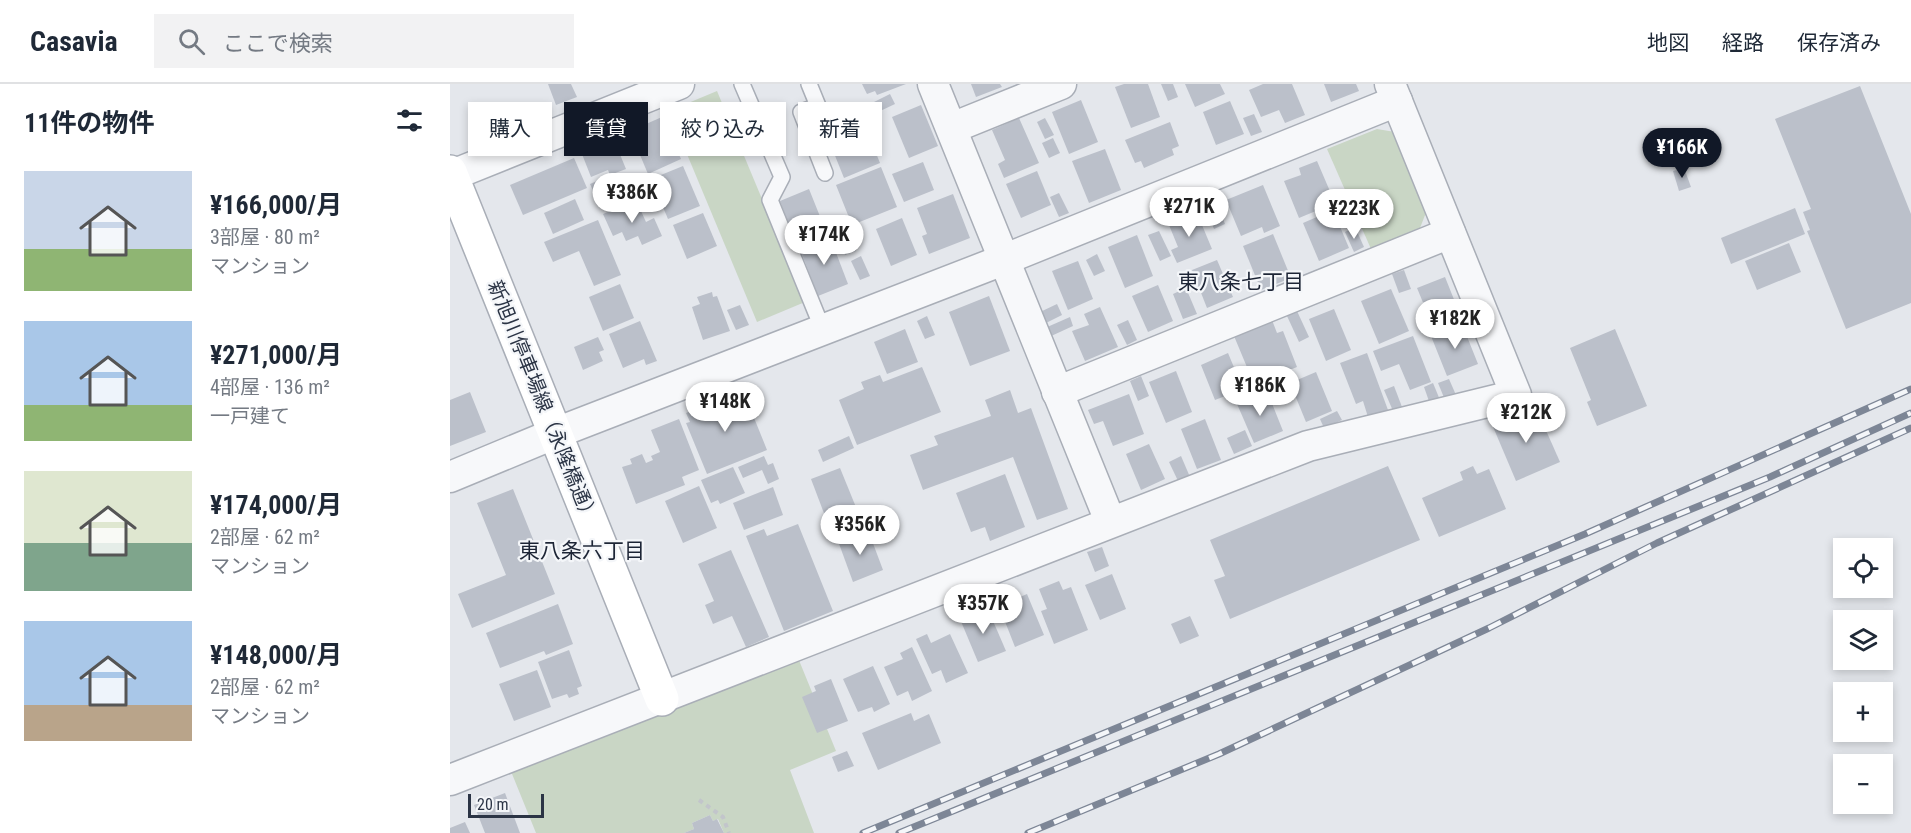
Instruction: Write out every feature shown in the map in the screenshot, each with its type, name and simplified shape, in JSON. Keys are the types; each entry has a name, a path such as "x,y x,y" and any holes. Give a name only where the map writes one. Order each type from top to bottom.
{"main road":[{"name":"新旭川停車場線（永隆橋通）","path":"450,175 662,699"}],"street":[{"path":"450,175 679,84"},
{"path":"933,84 1110,521"},
{"path":"952,128 1061,84"},
{"path":"450,477 556,433 1003,260 1393,92 1516,395 1308,446 1110,521 662,699 450,780"},
{"path":"1057,392 1450,233"}],"lane":[{"path":"742,84 782,177 770,200 823,330"},
{"path":"809,84 818,106 801,112 825,173"}],"path":[{"path":"699,800 723,817 729,833"}],"green space":[{"path":"717,91 722,102 691,102"},
{"path":"1377,129 1395,132 1427,210 1420,228 1371,249 1327,149"},
{"path":"688,156 744,156 805,302 757,322"},
{"path":"794,648 836,751 790,770 814,833 724,833 718,819 713,821 710,815 692,823 694,829 684,833 536,833 506,759"}],"building":[{"path":"548,84 571,84 577,97 556,105"},
{"path":"862,84 906,84 877,95 875,91 867,94"},
{"path":"971,84 1000,84 1002,87 976,97"},
{"path":"1124,84 1148,84 1160,117 1131,128 1115,87"},
{"path":"1161,84 1173,84 1178,97 1168,101"},
{"path":"1185,84 1220,84 1225,94 1195,107"},
{"path":"1263,84 1292,84 1305,115 1285,123 1279,110 1261,117 1249,90"},
{"path":"1324,84 1356,84 1359,91 1331,102"},
{"path":"1860,86 1911,214 1911,303 1846,329 1807,231 1810,230 1803,212 1811,209 1775,119"},
{"path":"890,94 895,104 882,110 882,102 874,102"},
{"path":"1081,100 1098,142 1069,154 1052,112"},
{"path":"1230,101 1244,134 1216,145 1203,112"},
{"path":"921,105 938,146 909,158 892,117"},
{"path":"1254,114 1262,132 1251,136 1243,118"},
{"path":"660,118 660,156 680,156 681,159 648,174 640,156 648,156 648,123"},
{"path":"1019,118 1039,163 1004,178 998,164 1005,160 992,130"},
{"path":"1045,118 1054,135 1045,139 1037,122"},
{"path":"1170,122 1179,146 1172,149 1174,155 1144,168 1141,161 1135,163 1125,140"},
{"path":"1711,130 1719,152 1678,168 1669,146"},
{"path":"1053,138 1060,153 1049,158 1042,143"},
{"path":"1105,149 1121,190 1089,203 1072,161"},
{"path":"583,156 621,156 626,169 610,175 608,170 591,177"},
{"path":"835,156 877,156 880,163 844,178"},
{"path":"574,158 587,188 523,215 510,185"},
{"path":"1317,161 1335,203 1299,218 1284,181 1301,175 1299,168"},
{"path":"923,162 934,190 904,202 892,174"},
{"path":"683,166 700,206 668,219 651,179"},
{"path":"881,167 897,207 852,225 836,185"},
{"path":"1684,168 1691,187 1679,191 1673,171"},
{"path":"1037,171 1051,205 1021,218 1006,184"},
{"path":"604,178 613,198 599,204 590,184"},
{"path":"1263,185 1280,226 1264,233 1262,227 1241,236 1226,200"},
{"path":"809,189 827,234 797,245 780,201"},
{"path":"1059,193 1069,213 1059,217 1050,197"},
{"path":"953,194 970,238 929,254 922,236 927,234 917,208"},
{"path":"575,199 584,220 553,234 544,213"},
{"path":"636,200 646,222 654,218 662,236 642,245 638,236 626,241 622,232 613,236 603,214"},
{"path":"1217,204 1225,224 1214,229 1206,209"},
{"path":"1795,208 1805,234 1731,264 1721,238"},
{"path":"1333,210 1349,248 1319,261 1303,223"},
{"path":"703,213 717,246 687,259 673,225"},
{"path":"1197,213 1212,249 1177,263 1171,250 1178,247 1169,225"},
{"path":"902,218 917,255 891,266 876,229"},
{"path":"598,220 621,275 594,286 579,251 553,262 544,242"},
{"path":"1355,227 1364,247 1354,252 1345,232"},
{"path":"1159,231 1171,256 1160,261 1148,235"},
{"path":"1273,234 1291,278 1261,290 1243,246"},
{"path":"1137,235 1153,276 1125,288 1108,247"},
{"path":"850,236 856,251 845,255 840,240"},
{"path":"830,237 848,284 818,296 800,249"},
{"path":"1789,243 1801,272 1757,290 1745,261"},
{"path":"1097,254 1105,271 1094,276 1086,260"},
{"path":"861,256 870,276 860,280 851,261"},
{"path":"1217,260 1233,297 1207,308 1192,270"},
{"path":"1078,261 1093,299 1068,310 1052,271"},
{"path":"1404,270 1411,289 1399,293 1392,274"},
{"path":"1445,277 1461,317 1434,329 1417,288"},
{"path":"620,284 634,318 603,331 589,297"},
{"path":"1158,285 1173,321 1148,332 1132,296"},
{"path":"1186,288 1197,314 1183,319 1173,294"},
{"path":"1391,289 1409,331 1379,344 1361,301"},
{"path":"712,292 713,297 717,296 730,331 703,340 692,307 700,304 697,297"},
{"path":"989,296 1010,351 970,366 949,312"},
{"path":"1057,304 1062,315 1044,324 1038,313"},
{"path":"740,305 749,325 736,330 727,310"},
{"path":"1100,307 1118,347 1085,361 1072,331 1089,325 1084,314"},
{"path":"1334,309 1351,350 1326,361 1309,319"},
{"path":"1297,311 1309,337 1299,342 1287,316"},
{"path":"927,316 935,335 925,339 917,321"},
{"path":"1070,317 1073,326 1049,337 1045,328"},
{"path":"1128,320 1137,340 1127,345 1117,325"},
{"path":"1272,320 1277,333 1283,331 1297,367 1254,384 1234,336"},
{"path":"640,321 657,361 646,365 644,359 623,368 609,334"},
{"path":"1462,324 1478,364 1447,376 1431,336"},
{"path":"905,329 918,362 887,374 874,342"},
{"path":"1615,329 1647,406 1597,426 1587,402 1591,400 1570,348"},
{"path":"1413,336 1431,382 1410,390 1399,364 1381,371 1373,351"},
{"path":"598,337 604,350 599,352 603,361 583,370 574,347"},
{"path":"1228,353 1243,389 1215,400 1201,365"},
{"path":"1367,353 1388,410 1368,417 1363,401 1356,404 1340,363"},
{"path":"922,367 941,412 857,445 839,400 864,389 861,382 880,375 883,382"},
{"path":"1176,371 1192,412 1166,423 1149,382"},
{"path":"1316,372 1332,411 1306,422 1290,383"},
{"path":"1141,376 1149,396 1138,401 1130,381"},
{"path":"1449,379 1456,395 1445,400 1438,383"},
{"path":"1433,383 1440,400 1430,404 1424,387"},
{"path":"1394,386 1402,407 1393,411 1384,390"},
{"path":"1010,390 1018,413 1031,408 1068,509 1037,520 1013,457 923,490 910,455 938,445 934,436 991,416 985,400"},
{"path":"1267,391 1283,431 1254,443 1237,404"},
{"path":"470,392 486,432 450,446 450,400"},
{"path":"734,394 738,402 746,398 767,450 707,474 686,423 690,422 686,413"},
{"path":"1129,394 1144,434 1113,446 1103,421 1094,424 1088,410"},
{"path":"1537,410 1560,462 1516,481 1491,422"},
{"path":"1337,411 1342,420 1324,428 1320,419"},
{"path":"679,419 699,470 682,477 685,485 636,504 622,467 632,464 630,459 642,454 646,463 653,460 651,456 660,452 651,430"},
{"path":"1205,419 1221,460 1197,469 1181,429"},
{"path":"1245,430 1252,446 1234,454 1227,438"},
{"path":"849,436 854,448 823,462 818,450"},
{"path":"1149,444 1165,479 1141,490 1126,454"},
{"path":"764,456 768,465 773,463 779,479 768,484 762,470 743,478 738,467"},
{"path":"1181,456 1190,477 1179,483 1169,462"},
{"path":"1388,466 1420,540 1230,619 1214,580 1225,576 1210,540"},
{"path":"1473,466 1477,474 1489,469 1506,509 1439,537 1422,498 1463,480 1460,472"},
{"path":"733,467 745,493 720,504 718,500 711,503 701,480"},
{"path":"840,468 860,517 830,529 811,479"},
{"path":"1005,474 1025,527 990,541 985,527 971,532 956,493"},
{"path":"699,486 717,528 683,543 665,501"},
{"path":"773,487 783,515 744,530 733,503"},
{"path":"513,489 555,594 472,628 458,594 506,575 477,503"},
{"path":"798,524 833,611 784,631 746,536 764,529 767,536"},
{"path":"868,530 883,570 853,582 838,541"},
{"path":"1102,547 1109,566 1095,572 1087,552"},
{"path":"731,550 769,637 746,647 732,616 713,624 705,605 714,601 698,564"},
{"path":"1112,574 1126,609 1100,620 1085,585"},
{"path":"1059,581 1063,590 1071,587 1088,630 1054,644 1041,611 1047,609 1039,589"},
{"path":"1027,594 1044,635 1015,647 1004,619 1012,616 1006,603"},
{"path":"558,604 573,644 546,655 544,651 500,668 486,633"},
{"path":"987,607 1006,651 978,662 960,619"},
{"path":"1190,616 1199,636 1180,644 1171,624"},
{"path":"927,634 931,643 950,634 968,673 946,683 941,670 932,674 916,639"},
{"path":"912,647 932,691 912,701 908,691 897,696 884,667 903,659 900,653"},
{"path":"569,650 582,686 577,688 579,694 569,698 567,694 552,699 538,662"},
{"path":"873,666 890,704 874,712 872,707 858,712 843,679"},
{"path":"537,670 551,707 514,721 499,684"},
{"path":"831,679 848,721 817,733 802,697 816,691 814,686"},
{"path":"911,713 914,721 929,714 941,743 878,770 862,733"},
{"path":"847,751 854,766 838,772 832,757"},
{"path":"505,793 520,833 485,833 474,805"},
{"path":"710,815 713,821 717,819 724,833 684,833 694,829 692,823"},
{"path":"465,822 470,833 450,833 450,828"}],"railway":[{"path":"863,833 1585,534 1911,389"},
{"path":"899,833 1770,477 1911,413"},
{"path":"1028,833 1219,754 1489,628 1657,543 1911,428"}],"district":[{"name":"東八条七丁目","path":"1241,282"},
{"name":"東八条六丁目","path":"582,551"}]}
